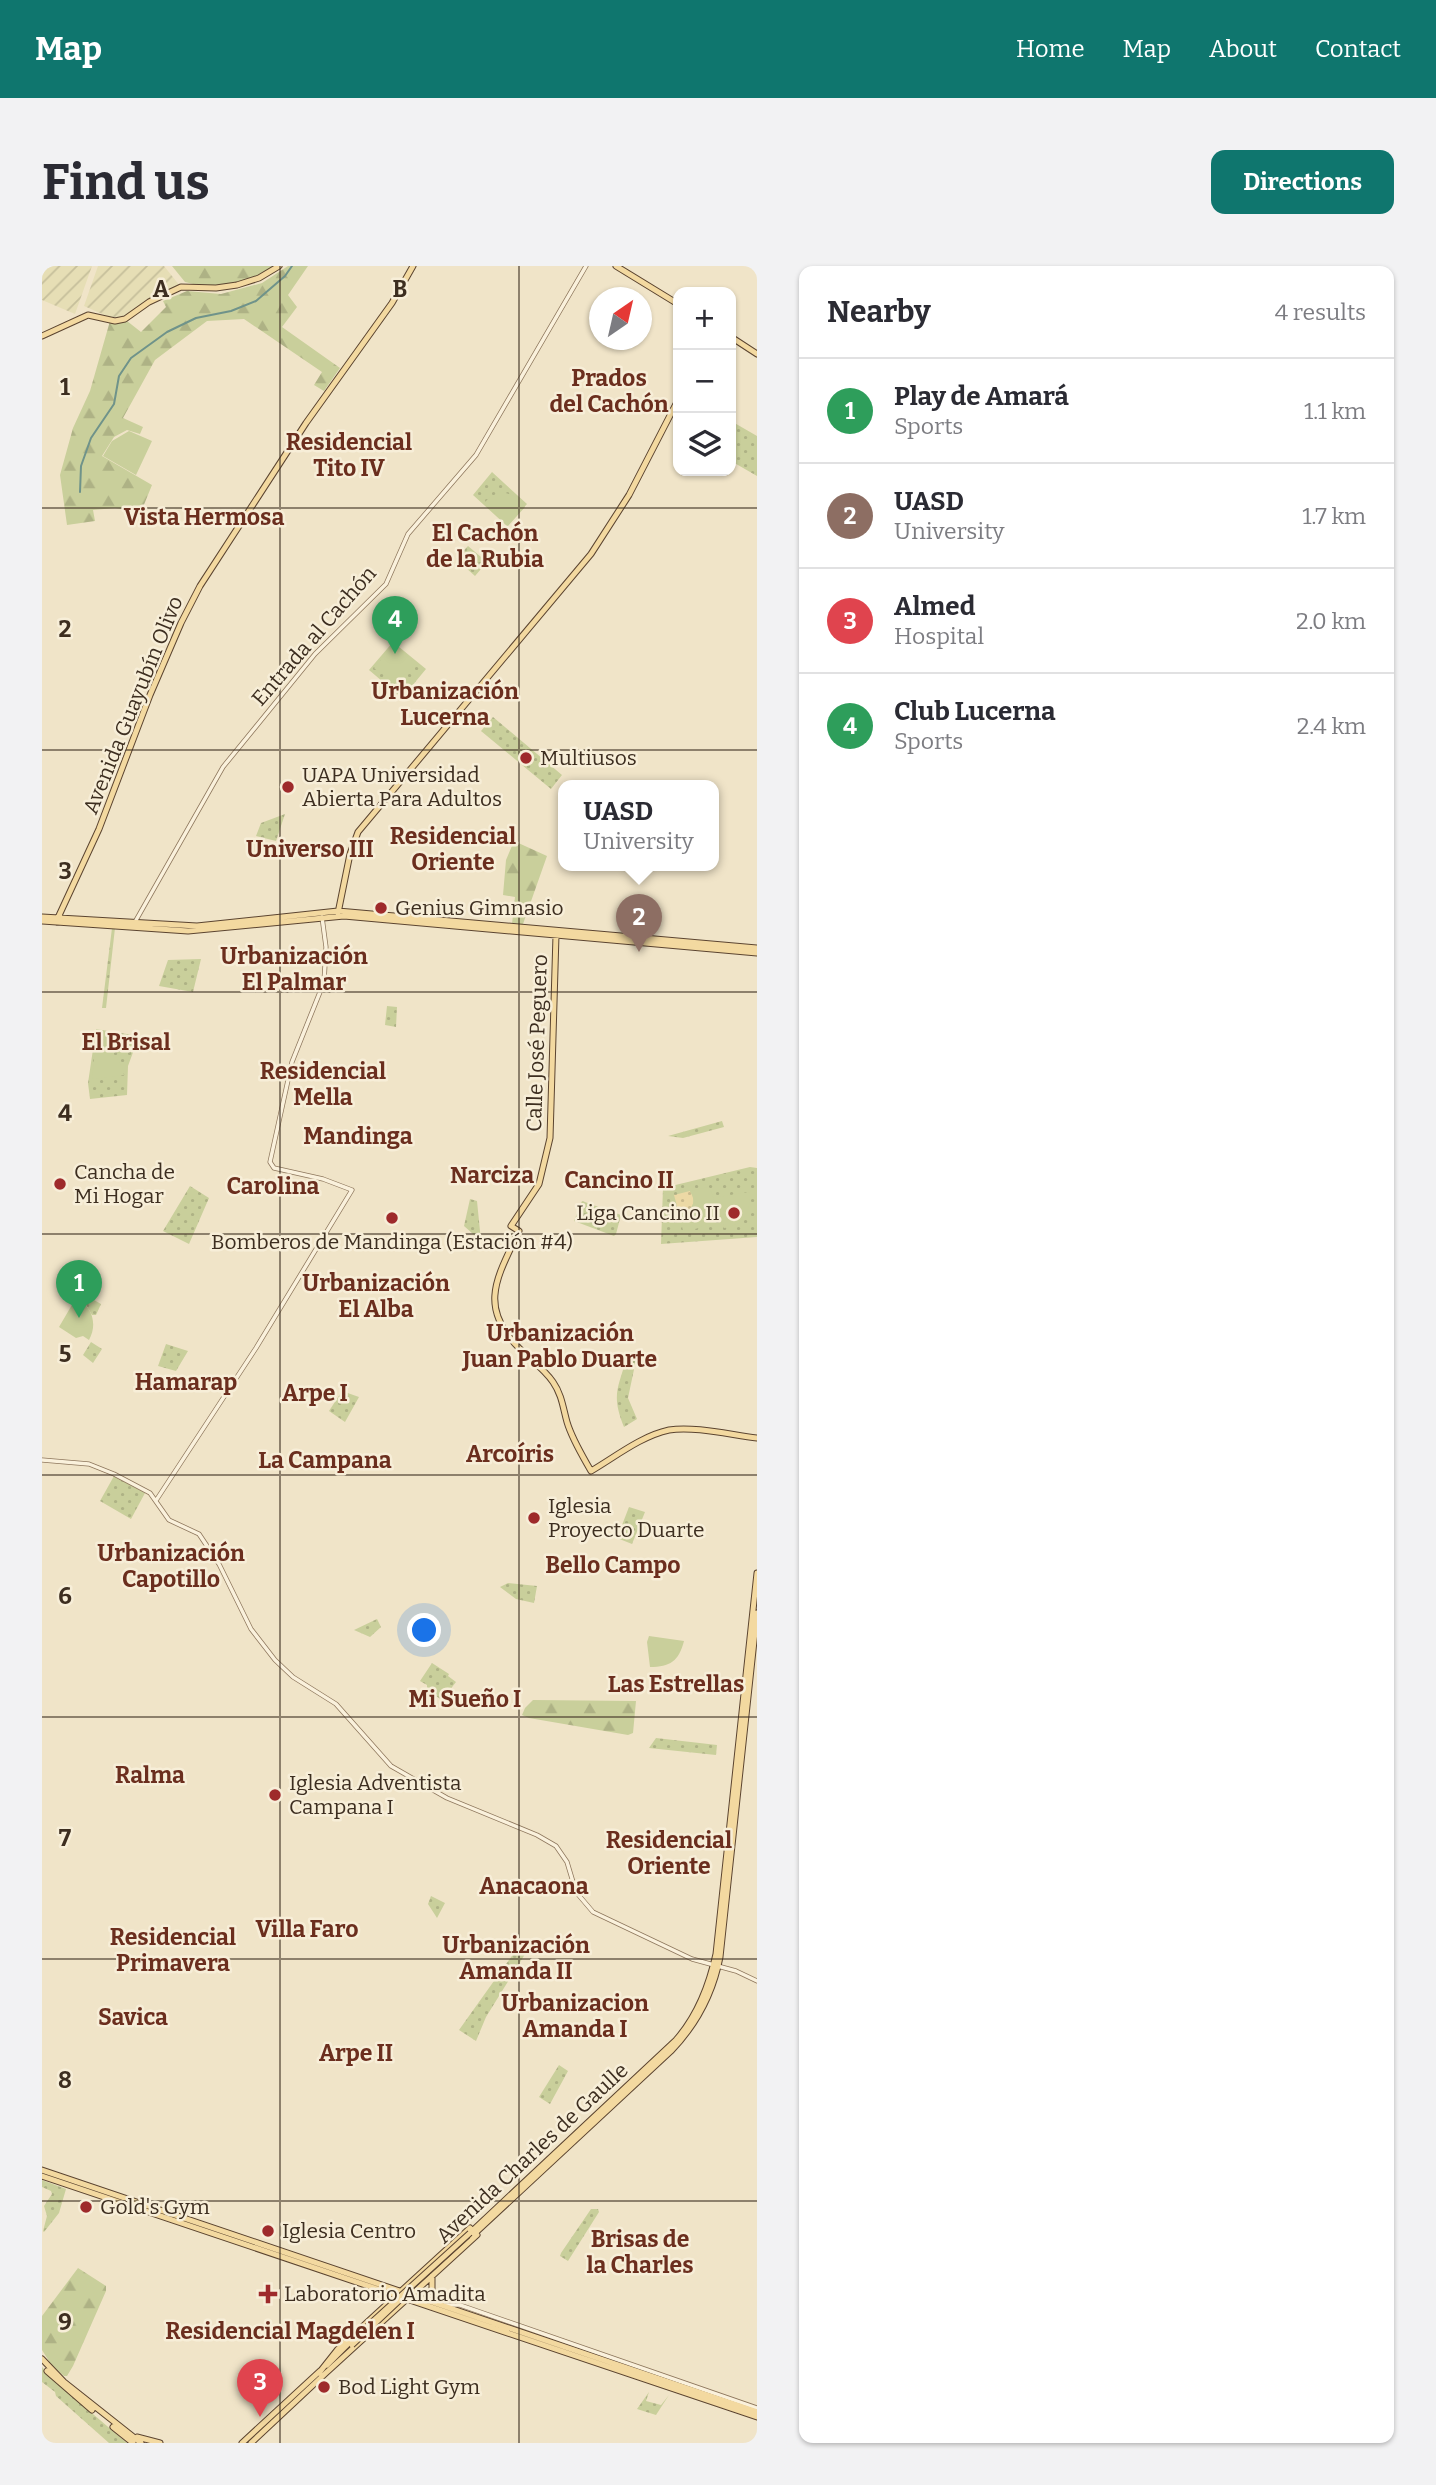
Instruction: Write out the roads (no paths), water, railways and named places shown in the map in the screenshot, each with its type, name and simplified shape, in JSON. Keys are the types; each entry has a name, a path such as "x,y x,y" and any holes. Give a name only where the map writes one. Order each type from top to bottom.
{"main road":[{"path":"42,337 88,315 114,321 124,319 149,302 181,287 216,288 237,285 259,278 279,266"},
{"name":"Avenida Guayubín Olivo","path":"56,920 99,829 150,695 200,586 287,451 392,303 413,266"},
{"path":"616,266 673,301"},
{"path":"736,341 757,354"},
{"path":"337,914 358,832 591,554 629,495 673,410"},
{"path":"42,919 201,930 337,914 757,951"},
{"path":"135,925 202,926 337,914 757,951"},
{"name":"Calle José Peguero","path":"556,935 550,1138 539,1184 511,1226 519,1231 497,1277 495,1307 509,1338 554,1383 567,1423 591,1471 649,1437 667,1431 684,1429 757,1438"},
{"name":"Avenida Charles de Gaulle","path":"728,1862 757,1573"},
{"name":"Avenida Charles de Gaulle","path":"242,2443 682,2039 699,2015 711,1992 716,1965 757,1613"},
{"path":"42,2173 757,2417"},
{"path":"377,2286 399,2285 492,2215"},
{"path":"327,2372 473,2240 492,2215"},
{"path":"319,2372 327,2360 419,2272"},
{"path":"432,2276 434,2297 444,2305"},
{"path":"377,2286 385,2297 381,2308"},
{"path":"408,2297 444,2305 757,2410"},
{"path":"390,2314 408,2303 427,2304"},
{"name":"Avenida Charles de Gaulle","path":"251,2443 327,2372 351,2344"},
{"path":"42,2358 64,2382 141,2443"},
{"path":"42,2365 57,2382 132,2443"},
{"path":"126,2433 160,2443"}],"street":[{"name":"Entrada al Cachón","path":"135,925 223,767 315,654 386,584 408,534 476,455 586,266"},
{"path":"156,1500 256,1348 352,1189 323,1179 274,1168 270,1162 292,1062 324,982 326,947 322,917"},
{"path":"42,1460 94,1466 150,1493 169,1520 195,1531 204,1540 225,1575 251,1629 275,1660 293,1677 336,1704 391,1766 447,1798 547,1840 563,1855 576,1892 593,1912 683,1955 736,1971 757,1981"}],"waterway":[{"path":"80,492 81,466 91,438 114,404 119,376 131,358 167,332 196,318 231,311 256,301 285,276 292,266"}],"place":[{"name":"Club Lucerna","path":"395,654"},
{"name":"Multiusos","path":"526,758"},
{"name":"UAPA Universidad Abierta Para Adultos","path":"288,787"},
{"name":"Genius Gimnasio","path":"381,908"},
{"name":"UASD","path":"639,952"},
{"name":"Cancha de Mi Hogar","path":"60,1184"},
{"name":"Liga Cancino II","path":"734,1213"},
{"name":"Bomberos de Mandinga (Estación #4)","path":"392,1218"},
{"name":"Play de Amará","path":"79,1318"},
{"name":"Iglesia Proyecto Duarte","path":"534,1518"},
{"name":"Iglesia Adventista Campana I","path":"275,1795"},
{"name":"Gold's Gym","path":"86,2207"},
{"name":"Iglesia Centro","path":"268,2231"},
{"name":"Laboratorio Amadita","path":"268,2294"},
{"name":"Bod Light Gym","path":"324,2387"},
{"name":"Almed","path":"260,2417"}],"district":[{"name":"Prados del Cachón","path":"609,391"},
{"name":"Residencial Tito IV","path":"349,455"},
{"name":"Vista Hermosa","path":"204,517"},
{"name":"El Cachón de la Rubia","path":"485,546"},
{"name":"Urbanización Lucerna","path":"445,704"},
{"name":"Universo III","path":"310,849"},
{"name":"Residencial Oriente","path":"453,849"},
{"name":"Urbanización El Palmar","path":"294,969"},
{"name":"El Brisal","path":"126,1042"},
{"name":"Residencial Mella","path":"323,1084"},
{"name":"Mandinga","path":"358,1136"},
{"name":"Narciza","path":"492,1175"},
{"name":"Cancino II","path":"619,1180"},
{"name":"Carolina","path":"273,1186"},
{"name":"Urbanización El Alba","path":"376,1296"},
{"name":"Urbanización Juan Pablo Duarte","path":"560,1346"},
{"name":"Hamarap","path":"186,1382"},
{"name":"Arpe I","path":"315,1393"},
{"name":"Arcoíris","path":"510,1454"},
{"name":"La Campana","path":"325,1460"},
{"name":"Bello Campo","path":"613,1565"},
{"name":"Urbanización Capotillo","path":"171,1566"},
{"name":"Las Estrellas","path":"676,1684"},
{"name":"Mi Sueño I","path":"465,1699"},
{"name":"Ralma","path":"150,1775"},
{"name":"Residencial Oriente","path":"669,1853"},
{"name":"Anacaona","path":"534,1886"},
{"name":"Villa Faro","path":"307,1929"},
{"name":"Residencial Primavera","path":"173,1950"},
{"name":"Urbanización Amanda II","path":"516,1958"},
{"name":"Urbanizacion Amanda I","path":"575,2016"},
{"name":"Savica","path":"133,2017"},
{"name":"Arpe II","path":"356,2053"},
{"name":"Brisas de la Charles","path":"640,2252"},
{"name":"Residencial Magdelen I","path":"290,2331"}]}
